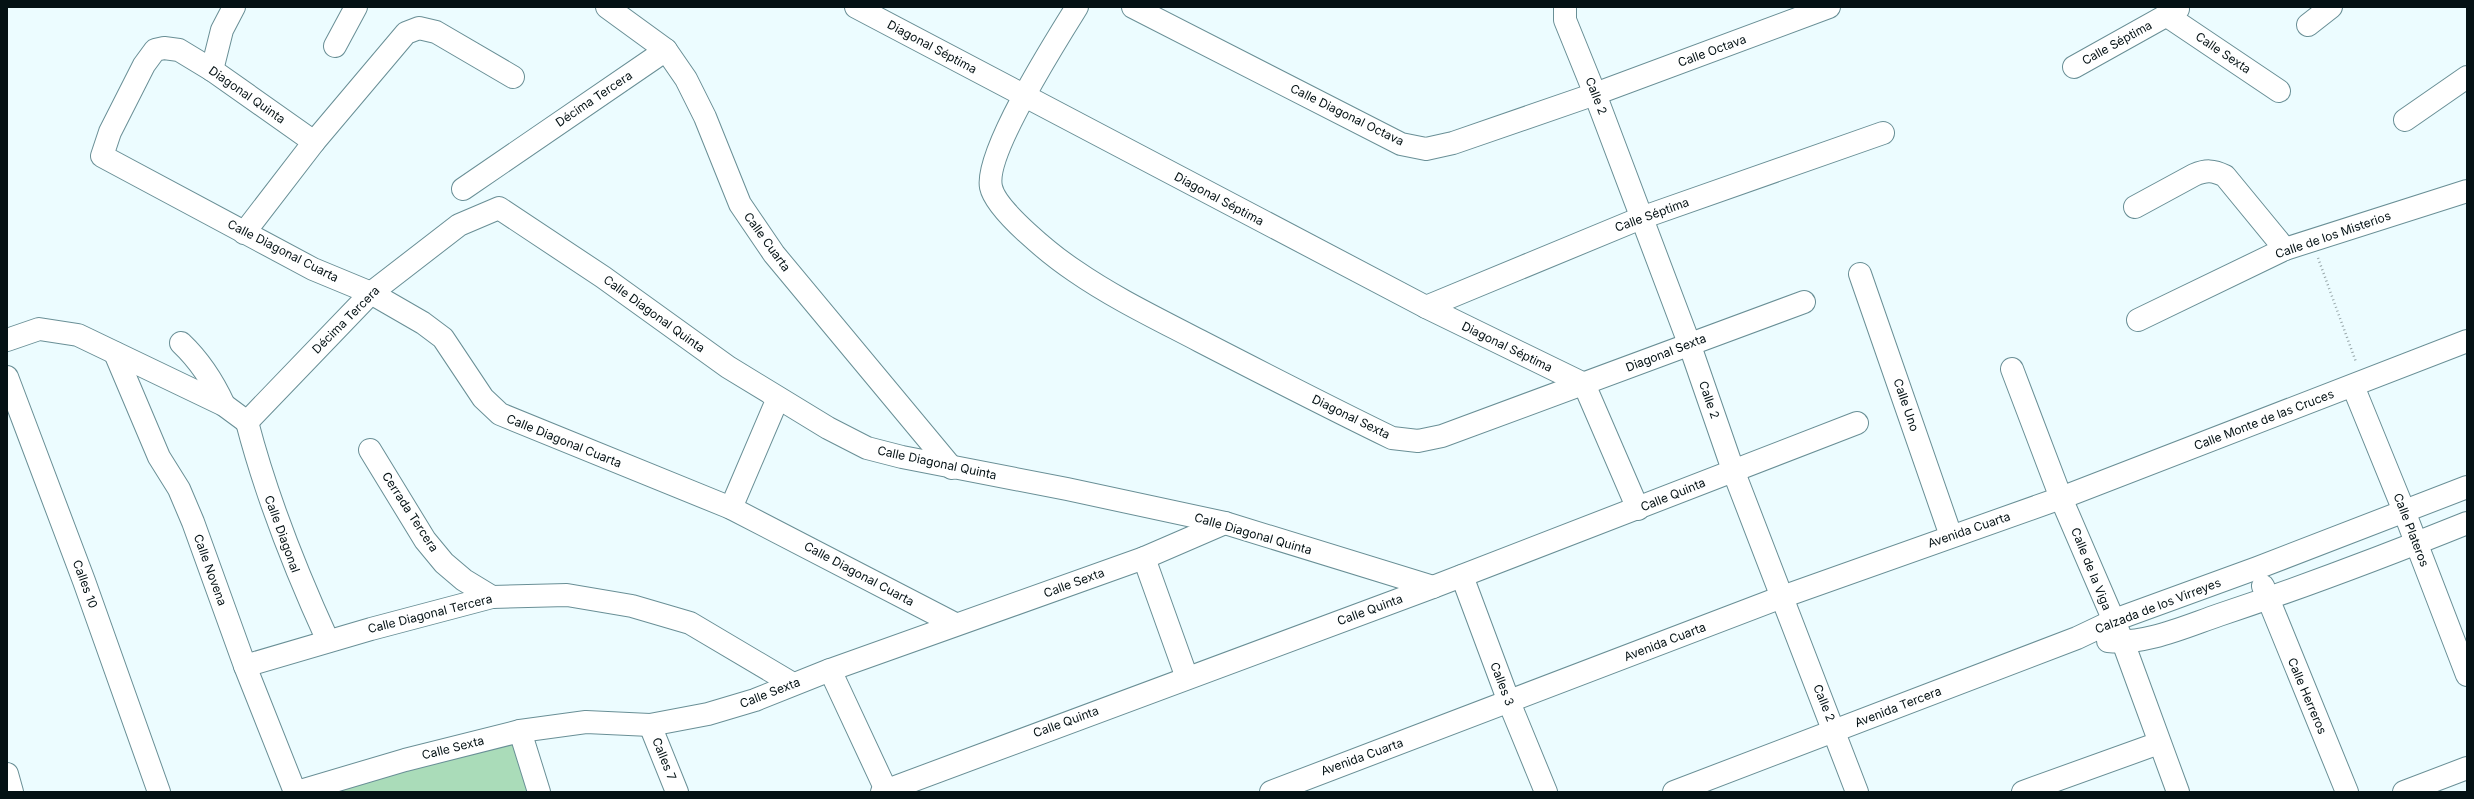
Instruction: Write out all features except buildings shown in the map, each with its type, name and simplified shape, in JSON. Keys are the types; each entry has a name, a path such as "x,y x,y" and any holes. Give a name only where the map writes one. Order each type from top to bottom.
{"street":[{"path":"212,70 222,30 234,7"},
{"path":"335,46 356,7"},
{"name":"Calle Cuarta","path":"607,7 666,50 686,79 705,117 740,204 774,254 952,468"},
{"name":"Diagonal Séptima","path":"856,7 1426,307 1584,384"},
{"name":"Diagonal Sexta","path":"1077,7 1024,95 990,176 991,188 997,199 1017,224 1075,271 1144,312 1392,438 1418,441 1442,436 1584,384 1689,343 1804,302"},
{"name":"Calle Diagonal Octava","path":"1133,7 1401,144 1426,149 1453,143 1596,94"},
{"name":"Calle 2","path":"1565,7 1565,20 1596,94 1641,218 1689,343 1733,470 1857,792"},
{"name":"Calle Octava","path":"1596,94 1829,7"},
{"path":"2308,25 2332,7"},
{"name":"Calle Séptima","path":"2074,67 2174,11"},
{"name":"Calle Sexta","path":"2174,11 2279,91"},
{"path":"244,233 314,142 406,33 419,28 436,32 513,78"},
{"name":"Diagonal Quinta","path":"102,156 110,132 144,65 155,50 164,48 179,50 212,70 314,142"},
{"name":"Décima Tercera","path":"463,189 666,50"},
{"path":"2405,120 2467,77"},
{"name":"Calle Séptima","path":"1426,307 1641,218 1883,133"},
{"name":"Calle Diagonal Cuarta","path":"102,156 313,269 371,293 423,323 443,338 483,398 500,414 731,508 955,624"},
{"path":"2135,207 2194,175 2204,171 2214,171 2224,176 2285,249"},
{"name":"Calle de los Misterios","path":"2138,320 2285,249 2467,191"},
{"name":"Décima Tercera","path":"247,422 371,293 458,225 499,208"},
{"name":"Calle Diagonal Quinta","path":"499,208 603,277 728,367 828,428 867,448 952,468 1067,489 1225,524 1433,587"},
{"name":"Calle Uno","path":"1860,274 1951,536"},
{"path":"7,340 39,329 78,335 224,405 247,422"},
{"name":"Calle Monte de las Cruces","path":"2061,498 2467,341"},
{"path":"181,343 195,357 215,385 224,405"},
{"name":"Calle Novena","path":"115,354 159,457 178,489 193,522 245,666 296,792"},
{"name":"Calle de la Viga","path":"2012,369 2061,498 2112,621 2123,642 2178,792"},
{"name":"Calles 10","path":"7,377 84,581 159,792"},
{"path":"1584,384 1638,509"},
{"name":"Calle Plateros","path":"2358,384 2404,511 2467,675"},
{"path":"731,508 778,398"},
{"name":"Calle Diagonal","path":"247,422 269,500 285,545 328,641"},
{"name":"Calle Quinta","path":"886,791 1433,587 1638,509 1733,470 1857,423"},
{"name":"Cerrada Tercera","path":"370,450 425,540 449,568 464,580 492,598"},
{"name":"Calzada de los Virreyes","path":"2077,638 2112,621 2257,568 2467,487"},
{"name":"Avenida Cuarta","path":"1271,792 1782,597 2061,498"},
{"name":"Calzada de los Virreyes","path":"2077,638 2123,642 2163,634 2267,599 2467,523"},
{"name":"Calle Sexta","path":"296,792 405,760 520,732 586,722 650,725 708,714 755,700 793,684 955,624 1144,558 1225,524"},
{"path":"1144,558 1187,678"},
{"name":"Calle Herreros","path":"2257,568 2267,599 2347,792"},
{"name":"Calles 3","path":"1462,576 1509,702 1546,792"},
{"name":"Calle Diagonal Tercera","path":"245,666 328,641 492,598 567,595 632,606 690,623 793,684"},
{"name":"Avenida Tercera","path":"1674,792 1835,732 2077,638"},
{"path":"830,670 886,791"},
{"name":"Calles 7","path":"650,725 677,792"},
{"path":"520,732 539,792"},
{"path":"2023,792 2159,743"},
{"path":"2404,792 2467,768"},
{"path":"7,774 12,792"}],"path":[{"path":"2311,241 2358,384"}],"green space":[{"path":"517,736 534,792 323,792"}]}
